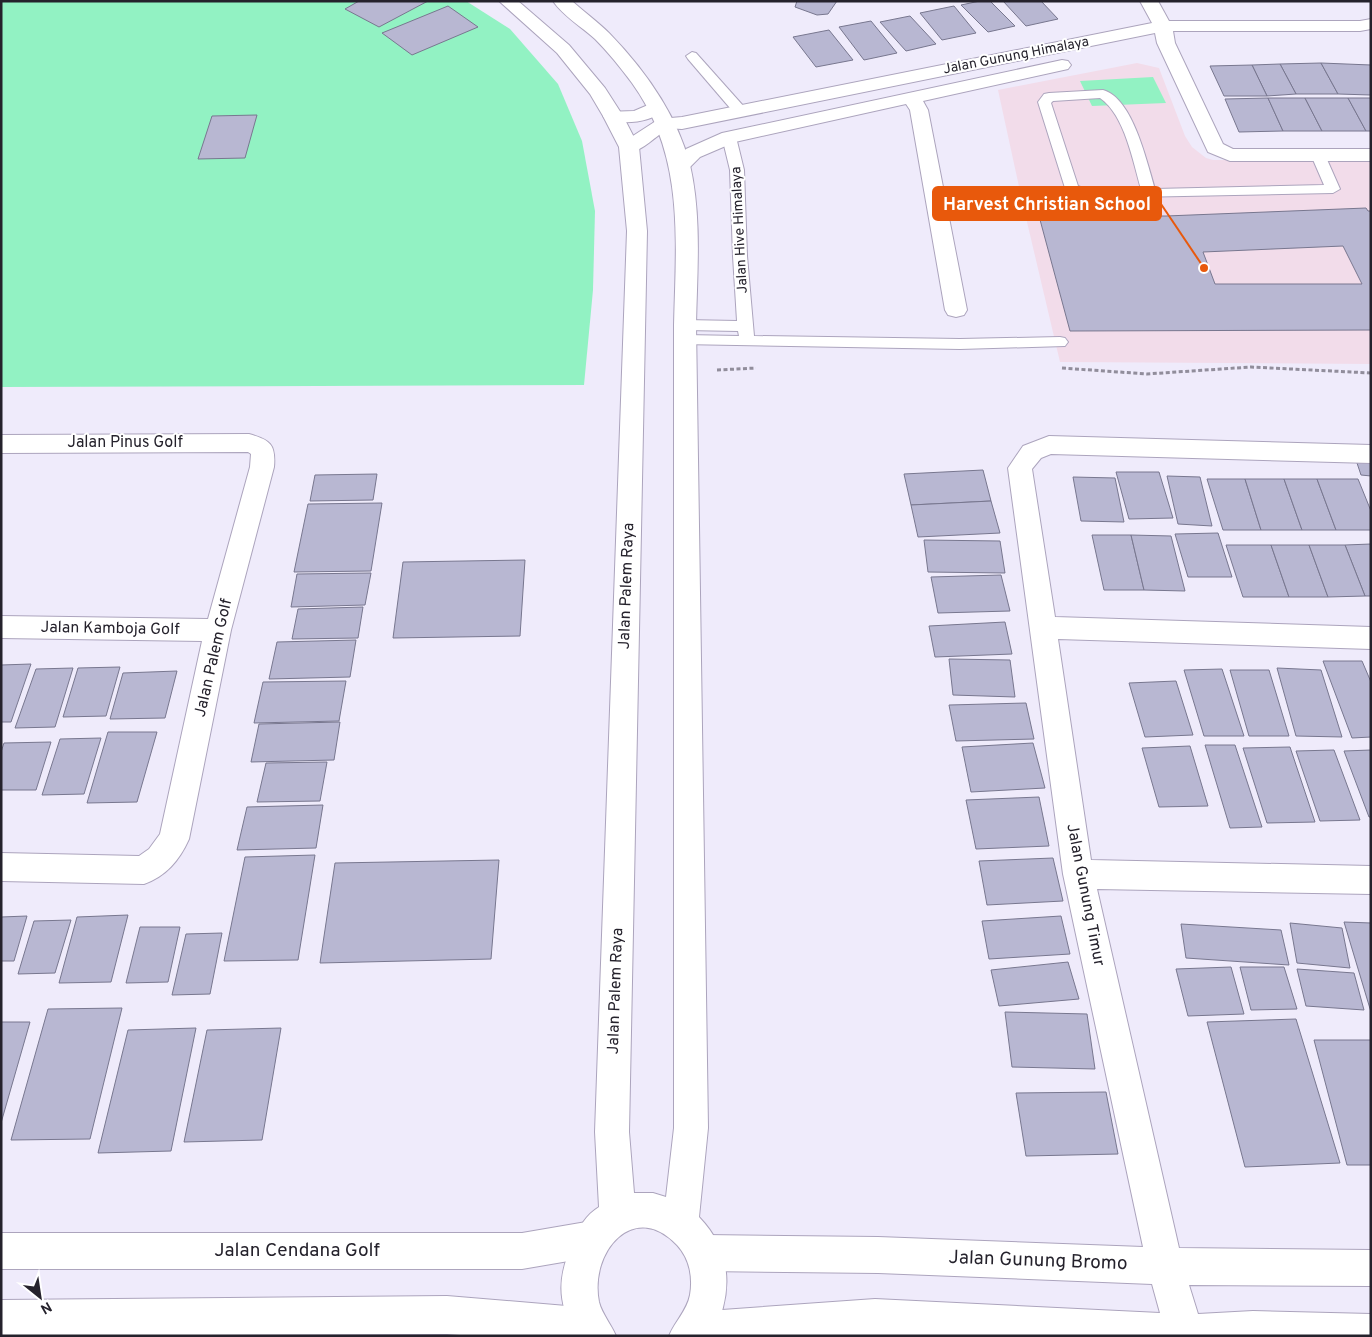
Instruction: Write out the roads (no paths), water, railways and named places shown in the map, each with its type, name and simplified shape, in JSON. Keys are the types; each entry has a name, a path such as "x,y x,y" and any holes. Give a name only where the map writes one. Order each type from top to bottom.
{"street":[{"name":"Jalan Palem Raya","path":"507,1 563,49 598,92 613,116 629,148 637,231 612,1132 605,1228"},
{"path":"561,1 603,37 640,81 660,115 680,166 687,224 685,332 690,1128 681,1222 694,1236 705,1253 709,1272 709,1293 703,1313 691,1333"},
{"path":"1149,1 1211,143 1215,148 1230,155 1371,155"},
{"name":"Jalan Gunung Himalaya","path":"660,115 682,124 768,106 1164,34 1371,24"},
{"name":"Jalan Gunung Himalaya","path":"1127,51 1164,34 1371,40"},
{"name":"Jalan Gunung Himalaya","path":"680,166 693,153 729,136 1078,62"},
{"path":"912,98 919,110 956,310"},
{"path":"768,106 782,125"},
{"path":"613,116 627,119 646,113 660,115"},
{"path":"629,148 660,115"},
{"name":"Jalan Pinus Golf","path":"1,444 249,443"},
{"name":"Jalan Palem Golf","path":"1,867 144,870 160,859 174,839 218,630 262,467 263,453 258,446 249,443"},
{"name":"Jalan Gunung Timur","path":"1186,1334 1165,1266 1078,874 1020,468 1032,452 1049,445 1371,454"},
{"name":"Jalan Kamboja Golf","path":"1,627 218,630"},
{"path":"1044,628 1371,638"},
{"path":"1078,874 1371,880"},
{"name":"Jalan Cendana Golf","path":"1,1251 522,1251 605,1228 644,1210 657,1211 681,1222"},
{"path":"594,1331 582,1312 578,1292 579,1274 584,1256 605,1228"},
{"name":"Jalan Gunung Bromo","path":"705,1253 878,1255 1165,1266 1371,1268"},
{"path":"1,1319 447,1315 594,1331"},
{"path":"691,1333 875,1318 1186,1334 1253,1330 1371,1333"}],"lane":[{"path":"692,56 741,112"},
{"path":"1149,193 1129,129 1110,97 1102,94 1049,97 1046,99 1044,102 1072,188 1088,195 1333,189 1318,155"},
{"name":"Jalan Hive Himalaya","path":"729,136 735,152 738,173 739,229 746,333"},
{"path":"685,332 746,333 960,344 1060,342"}],"place":[{"name":"Harvest Christian School","path":"1204,268"}]}
